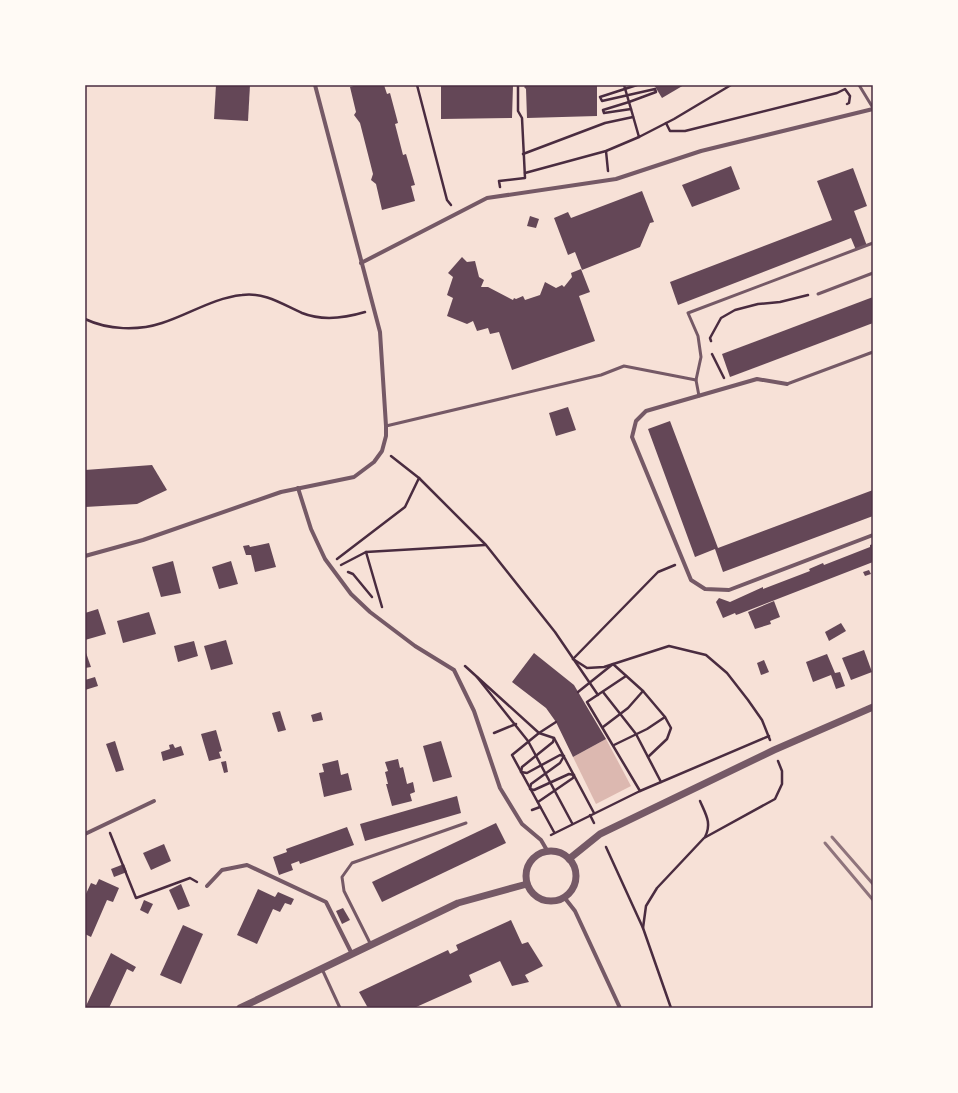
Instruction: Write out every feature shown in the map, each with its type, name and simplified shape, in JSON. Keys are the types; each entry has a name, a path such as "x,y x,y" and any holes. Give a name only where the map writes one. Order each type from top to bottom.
{"street":[{"path":"85,556 143,540 281,492 354,477 374,462 382,451 386,436 386,426 380,332 315,85"},
{"path":"361,263 487,198 616,179 701,151 873,108"},
{"path":"787,384 757,379 646,411 636,421 632,437 691,580 706,589 729,590 873,535"},
{"path":"298,488 311,530 325,559 351,594 370,612 415,646 454,670 474,711 500,788 522,824 541,840 548,852"},
{"path":"569,859 600,834 774,750 873,707"},
{"path":"85,834 154,800"},
{"path":"555,851 569,859 574,866 575,879 571,891 564,897 556,900 542,899 532,892 527,884 526,875 530,863 538,854 555,851"},
{"path":"207,886 222,870 247,865 326,902 352,954"},
{"path":"240,1008 458,903 527,884"},
{"path":"564,897 575,911 620,1008"}],"lane":[{"path":"860,85 873,108"},
{"path":"699,396 696,380 701,357 698,336 688,313 873,243"},
{"path":"818,294 873,273"},
{"path":"787,384 873,352"},
{"path":"386,426 601,375 624,366 696,380"},
{"path":"371,945 344,891 342,877 352,863 466,823"},
{"path":"322,969 340,1008"}],"path":[{"path":"417,85 447,200 456,213"},
{"path":"500,196 499,181 525,178 522,118 518,111 518,85"},
{"path":"624,85 639,137"},
{"path":"630,108 604,113 603,110 656,92 655,89 602,101 600,97 637,85"},
{"path":"525,173 606,151 639,137 731,85"},
{"path":"666,123 670,131 685,131 837,93 845,89 850,96 849,103 842,106 844,115"},
{"path":"523,154 605,123 633,117"},
{"path":"606,151 608,171"},
{"path":"711,344 710,338 721,318 735,310 758,304 780,302 800,295 818,294"},
{"path":"85,319 119,328 146,327 162,323 212,301 243,295 256,295 271,298 303,314 317,317 335,318 374,310"},
{"path":"712,350 713,356 728,388"},
{"path":"382,451 393,457 419,478 486,545 555,632 598,695"},
{"path":"337,559 405,507 419,478"},
{"path":"373,598 353,574 345,571 340,565 366,552 486,545"},
{"path":"366,552 382,607"},
{"path":"573,659 658,572 684,562"},
{"path":"378,603 388,612"},
{"path":"556,722 528,741 512,755 554,832 640,791 769,736 762,720 748,700 726,673 706,655 669,646 604,667 587,668 573,659"},
{"path":"460,662 470,669 539,733 554,738 594,813"},
{"path":"613,664 643,691 665,717 671,728 667,739 648,758"},
{"path":"578,692 613,664"},
{"path":"470,669 516,724 528,741 572,823"},
{"path":"626,676 588,702 614,744 640,791"},
{"path":"603,727 620,714 643,691"},
{"path":"603,692 636,734 661,782"},
{"path":"614,744 636,734 665,717"},
{"path":"494,733 516,724"},
{"path":"521,772 522,767 553,742 554,738"},
{"path":"704,838 775,799 782,784 782,771 774,750"},
{"path":"521,772 527,773 559,755 564,756"},
{"path":"530,789 531,784 560,764 564,756"},
{"path":"530,789 534,790 565,775 574,775"},
{"path":"538,802 572,780 574,775"},
{"path":"642,928 646,906 656,888 704,838 709,828 707,817 700,801"},
{"path":"532,810 540,806"},
{"path":"590,815 594,823"},
{"path":"107,823 136,898 190,878 207,886"},
{"path":"606,847 642,928 671,1008"}],"shaded area":[{"path":"606,739 631,786 596,804 573,757"}],"building":[{"path":"216,85 250,85 248,121 214,119"},
{"path":"357,85 384,85 387,94 390,93 398,123 395,124 403,155 406,154 415,185 411,186 415,201 382,210 376,184 371,180 373,174 360,123 354,115 356,112 350,87"},
{"path":"441,85 513,85 512,118 441,119"},
{"path":"526,85 597,85 597,116 527,118 526,89 524,87"},
{"path":"654,85 684,85 662,98"},
{"path":"731,166 740,189 692,207 682,185"},
{"path":"853,168 867,206 854,211 867,246 856,250 851,238 678,305 670,282 832,220 817,181"},
{"path":"642,191 654,222 650,223 640,247 582,270 575,252 568,255 554,218 568,212 571,218"},
{"path":"530,216 539,219 536,228 527,226"},
{"path":"462,257 467,262 475,261 479,277 484,280 481,287 488,287 513,300 514,298 516,299 523,296 525,300 540,295 545,282 556,288 562,285 564,287 572,277 571,273 581,269 590,292 579,296 595,341 512,370 499,332 490,334 488,328 477,331 473,321 467,324 447,316 453,298 447,295 453,277 448,273"},
{"path":"873,297 873,323 730,377 722,354"},
{"path":"568,407 576,430 556,436 549,413"},
{"path":"670,421 718,548 873,490 873,516 723,572 715,549 695,557 648,429"},
{"path":"152,465 167,490 137,504 85,507 85,470"},
{"path":"269,543 276,567 255,572 251,555 246,555 243,546 249,545 250,547"},
{"path":"873,544 873,562 739,614 736,615 735,613 723,618 716,602 719,598 730,602 763,587 763,589 810,571 809,569 823,563 824,565 870,547 870,545"},
{"path":"173,561 181,593 161,597 152,567"},
{"path":"231,561 238,584 219,589 212,567"},
{"path":"869,570 871,574 865,576 863,572"},
{"path":"774,601 780,617 770,621 771,624 755,629 748,612"},
{"path":"98,609 106,634 85,640 85,613"},
{"path":"149,612 156,634 123,643 117,621"},
{"path":"841,623 846,631 829,641 825,632"},
{"path":"226,640 233,664 211,670 204,646"},
{"path":"194,641 198,656 178,662 174,646"},
{"path":"85,650 91,667 85,668"},
{"path":"864,650 872,672 851,680 842,658"},
{"path":"534,653 574,685 606,739 573,757 556,722 546,708 512,682"},
{"path":"827,654 835,673 840,672 845,686 836,689 831,675 813,682 806,662"},
{"path":"764,660 769,672 761,675 757,663"},
{"path":"95,677 98,686 85,690 85,680"},
{"path":"280,711 286,730 278,732 272,713"},
{"path":"321,712 323,720 313,722 311,715"},
{"path":"216,730 222,751 219,752 221,758 209,761 201,734"},
{"path":"115,741 124,770 116,772 106,744"},
{"path":"441,741 452,777 433,782 423,746"},
{"path":"173,744 175,748 181,746 184,755 163,761 161,752 170,749 169,745"},
{"path":"398,759 400,768 403,767 407,784 413,782 415,792 410,794 412,801 392,806 386,784 388,784 385,772 388,771 385,762"},
{"path":"338,760 341,775 348,773 352,790 324,797 319,773 324,772 322,764"},
{"path":"226,761 228,772 224,773 221,762"},
{"path":"457,796 461,813 365,841 360,824"},
{"path":"496,823 506,843 382,902 372,882"},
{"path":"347,827 354,845 300,864 299,861 291,864 293,870 279,875 273,857 287,852 286,849"},
{"path":"164,844 171,861 151,870 143,853"},
{"path":"124,864 127,872 114,877 111,869"},
{"path":"99,879 119,888 113,902 107,900 91,937 85,934 85,896 91,883 96,885"},
{"path":"181,884 190,906 178,910 169,890"},
{"path":"258,889 275,897 278,892 294,899 291,905 285,903 280,912 273,909 257,944 237,935"},
{"path":"144,900 153,904 148,914 140,910"},
{"path":"343,908 350,920 342,924 336,911"},
{"path":"511,920 522,944 528,942 543,966 525,975 529,982 512,986 500,961 469,975 472,982 414,1008 368,1008 359,992 448,950 450,954 458,950 456,945"},
{"path":"183,925 203,934 181,984 160,975"},
{"path":"111,953 136,967 133,972 127,969 109,1008 85,1008"}],"railway":[{"path":"832,837 873,884"},
{"path":"825,843 873,900"}]}
